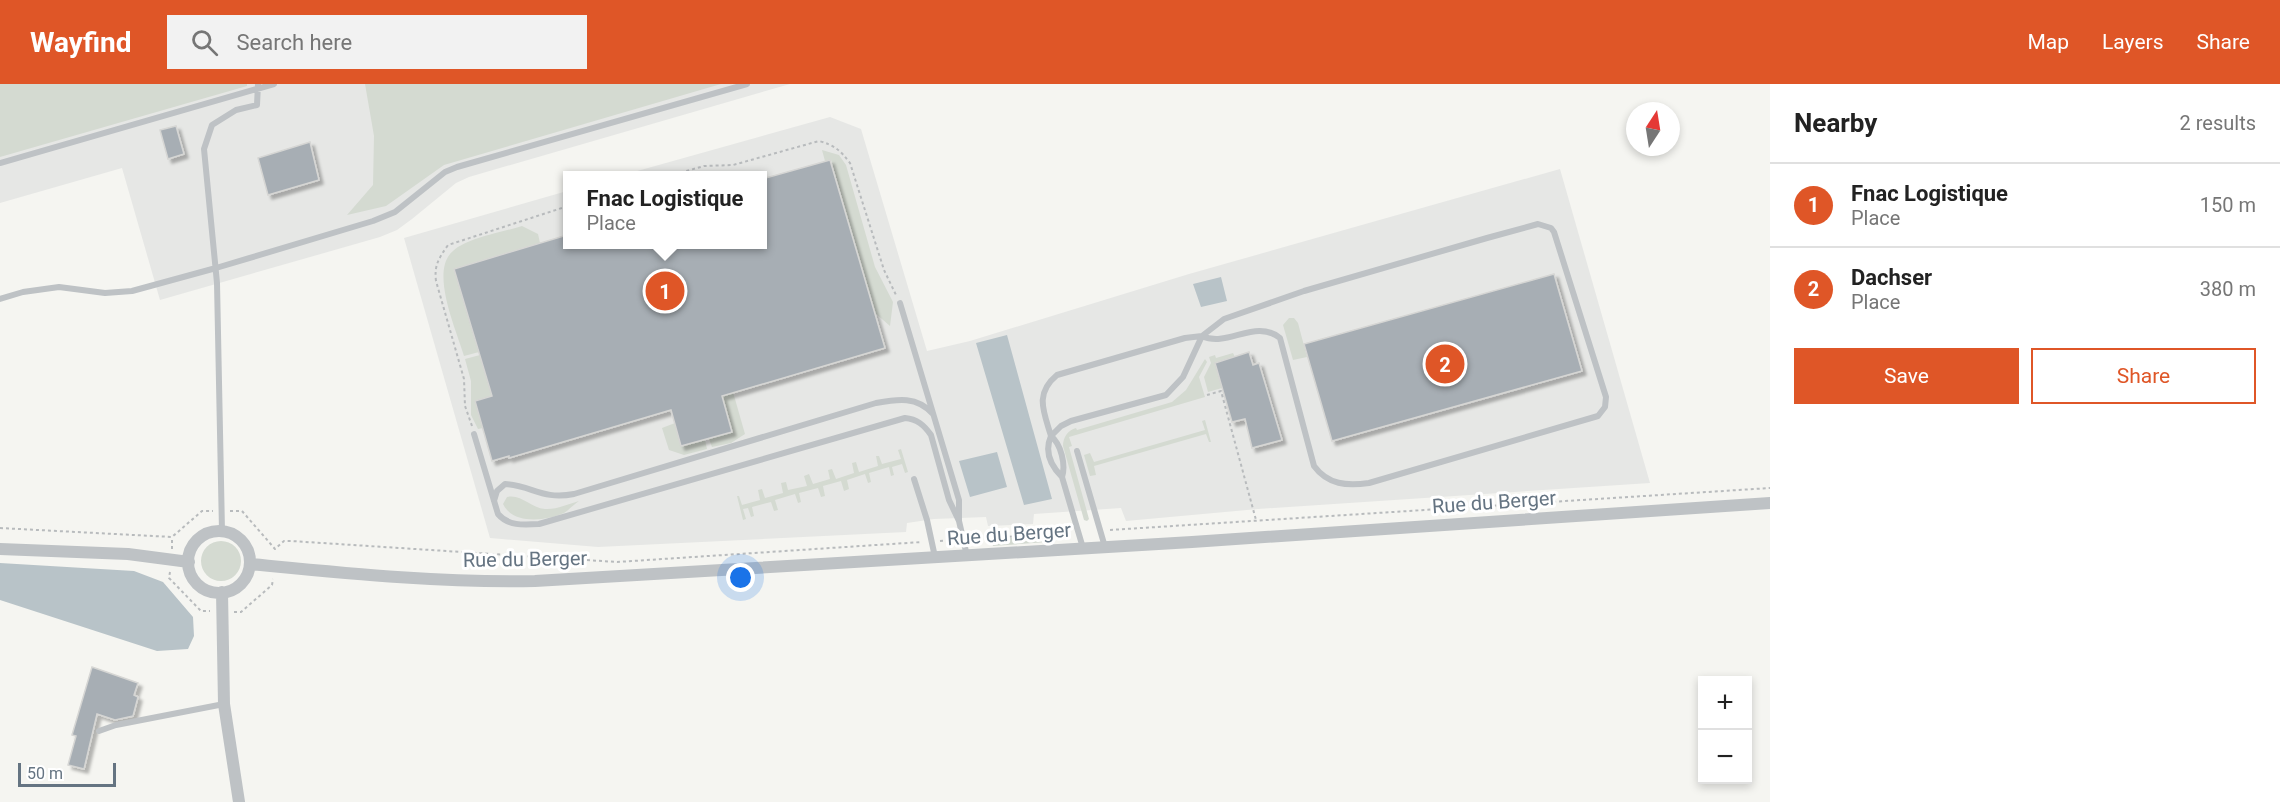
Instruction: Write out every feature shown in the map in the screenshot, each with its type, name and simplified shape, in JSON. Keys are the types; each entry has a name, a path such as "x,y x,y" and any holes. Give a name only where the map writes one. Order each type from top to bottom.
{"street":[{"name":"Rue du Berger","path":"250,564 501,581 935,558 1770,503"},
{"path":"214,531 222,531 237,536 243,542 247,548 250,564 245,579 239,585 222,592 202,587 192,575 189,562 190,551 199,538 214,531"},
{"path":"0,549 128,554 189,562"},
{"path":"222,592 224,704 239,802"}],"lane":[{"path":"0,163 258,86 274,84"},
{"path":"0,299 23,292 59,287 105,293 132,291 216,268 373,221 395,212 445,172 457,167 747,84"},
{"path":"222,531 216,268 204,149 213,125 236,110 257,105 258,86"},
{"path":"1062,477 1065,469 1059,447 1057,441 1051,436 1041,405 1049,382 1057,375 1185,338 1202,336 1213,341 1259,330 1280,338 1314,466 1325,478 1336,483 1355,485 1369,483 1598,416 1605,407 1606,397 1554,232 1538,224 1304,291 1224,319 1202,336 1183,377 1166,394 1071,421 1061,426 1051,436 1047,446 1053,467 1062,477 1083,548"},
{"path":"900,303 959,500 959,520"},
{"path":"494,505 497,491 505,484 543,495 574,494 876,403 906,399 922,404 933,414"},
{"path":"474,435 498,514 507,522 526,525 538,524 905,418 914,419 931,435 949,500 965,539 967,556"},
{"path":"1077,451 1105,547"},
{"path":"914,479 927,520 935,558"},
{"path":"99,731 116,725 224,704"}],"path":[{"path":"686,171 704,166 734,165 819,141 839,149 850,163 884,270 900,303"},
{"path":"474,435 465,406 464,379 436,281 435,269 439,258 448,246 563,207"},
{"path":"1207,395 1221,391 1256,520"},
{"path":"1124,529 1770,488"},
{"path":"0,528 172,537 202,511 242,511 275,549 284,541 291,541 617,562 1047,534"}],"shaded area":[{"path":"0,84 790,84 469,177 456,183 397,230 380,237 160,300 122,168 0,203"},
{"path":"0,84 247,84 247,86 0,157"},
{"path":"365,84 721,84 444,165 386,206 347,215 373,185 374,136"},
{"path":"830,117 861,129 927,351 970,341 1189,274 1560,169 1650,483 1258,509 1126,521 1121,508 1034,514 1033,524 988,526 986,517 934,519 907,523 906,532 598,547 490,538 404,238 563,192 563,249 767,249 767,171 637,171"},
{"path":"822,150 839,155 846,165 875,267 893,302 890,326 875,313 831,160 825,161"},
{"path":"522,226 538,234 540,243 454,269 479,352 464,356 444,286 446,260 453,251 467,242"},
{"path":"1221,277 1227,301 1201,307 1193,284"},
{"path":"1289,318 1294,318 1298,323 1307,357 1293,360 1283,325"},
{"path":"1007,335 1052,499 1024,505 976,343"},
{"path":"1233,353 1235,357 1222,388 1208,392 1204,377 1211,363 1209,357 1215,355 1216,358"},
{"path":"480,355 492,396 475,401 483,428 478,429 471,415 471,381 465,359"},
{"path":"1205,359 1207,362 1199,377 1205,397 1069,437 1072,446 1069,447 1089,519 1084,520 1063,446 1066,434 1076,428 1077,430 1172,402 1186,390"},
{"path":"733,392 745,434 731,443 712,447 709,439 732,432 722,396"},
{"path":"1205,420 1211,442 1206,434 1094,466 1096,475 1090,476 1084,455 1090,453 1094,462 1205,430 1202,421"},
{"path":"675,423 681,446 705,440 707,449 684,455 669,450 662,428"},
{"path":"901,449 908,472 905,473 902,464 892,467 894,475 891,476 889,467 869,473 871,482 868,483 865,474 847,480 849,489 844,491 841,481 823,486 825,496 821,497 818,488 799,493 801,502 798,503 795,494 775,500 778,510 774,511 771,502 752,507 754,516 751,517 748,508 743,509 746,519 743,520 737,496 742,505 760,500 758,490 762,489 765,498 783,493 781,483 786,482 788,490 807,486 804,476 809,474 813,484 830,479 828,470 832,469 836,479 854,473 852,463 856,462 859,472 878,466 876,456 879,456 882,464 901,459 898,450"},
{"path":"997,452 1007,487 970,497 959,461"},
{"path":"507,497 517,497 545,509 558,508 579,501 564,513 548,518 530,519 508,511 503,504"},
{"path":"1047,536 1047,542 993,546 992,539"},
{"path":"221,541 235,547 241,561 235,575 221,581 207,575 201,561 207,547"},
{"path":"0,563 134,571 163,582 193,617 194,636 188,649 157,651 0,600"}],"building":[{"path":"176,126 184,154 168,159 160,130"},
{"path":"310,142 319,180 268,195 258,158"},
{"path":"830,160 885,348 722,396 732,432 681,446 671,410 492,461 475,401 492,396 454,269 563,236 563,249 767,249 767,178"},
{"path":"1554,274 1582,371 1332,441 1304,344"},
{"path":"1249,352 1253,365 1259,363 1282,440 1252,448 1245,419 1232,422 1215,363"},
{"path":"92,667 138,683 134,695 138,697 133,716 115,720 97,714 84,769 68,765 76,736 72,735"}],"place":[{"name":"Fnac Logistique","path":"665,291"},
{"name":"Dachser","path":"1445,364"}]}
